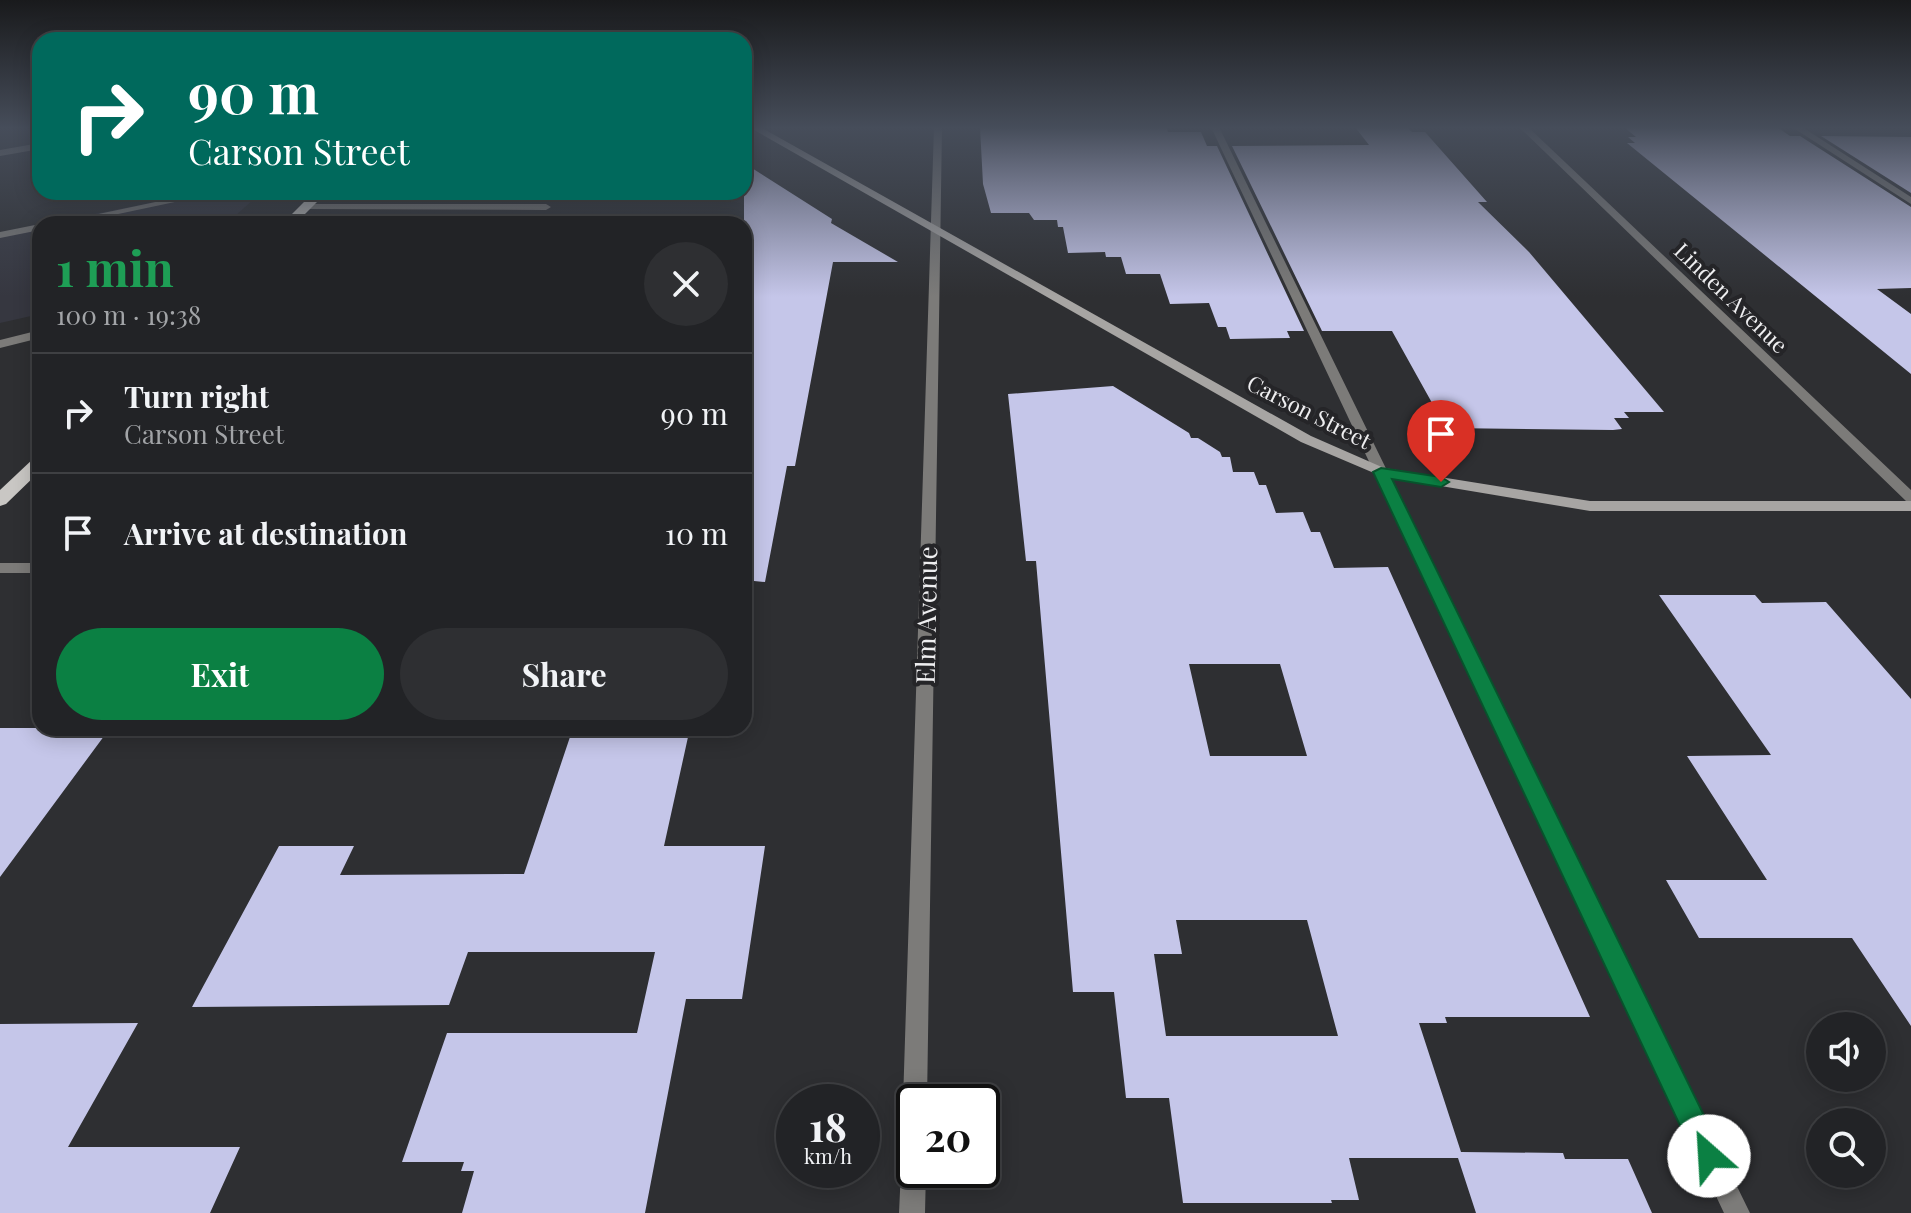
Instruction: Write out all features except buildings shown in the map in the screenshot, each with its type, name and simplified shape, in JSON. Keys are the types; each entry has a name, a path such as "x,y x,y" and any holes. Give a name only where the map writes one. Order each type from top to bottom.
{"main road":[{"name":"Carson Street","path":"855,184 1306,439 1381,472 1590,506 1911,506"},
{"path":"296,216 313,200"},
{"path":"0,500 32,470"}],"street":[{"name":"Elm Avenue","path":"915,1084 937,184"},
{"path":"1242,184 1737,1213"},
{"name":"Linden Avenue","path":"1582,184 1911,498"},
{"path":"1884,184 1911,201"},
{"path":"96,216 177,200"},
{"path":"307,206 546,207"},
{"path":"0,235 32,229"},
{"path":"0,344 32,336"},
{"path":"0,568 32,568"},
{"path":"912,1213 913,1188"}],"shaded area":[{"path":"1899,184 1911,184 1911,191"},
{"path":"165,200 253,200 235,216 84,216"},
{"path":"32,227 32,316 0,323 0,233"}],"route":[{"path":"1441,482 1381,472 1709,1156"}]}
